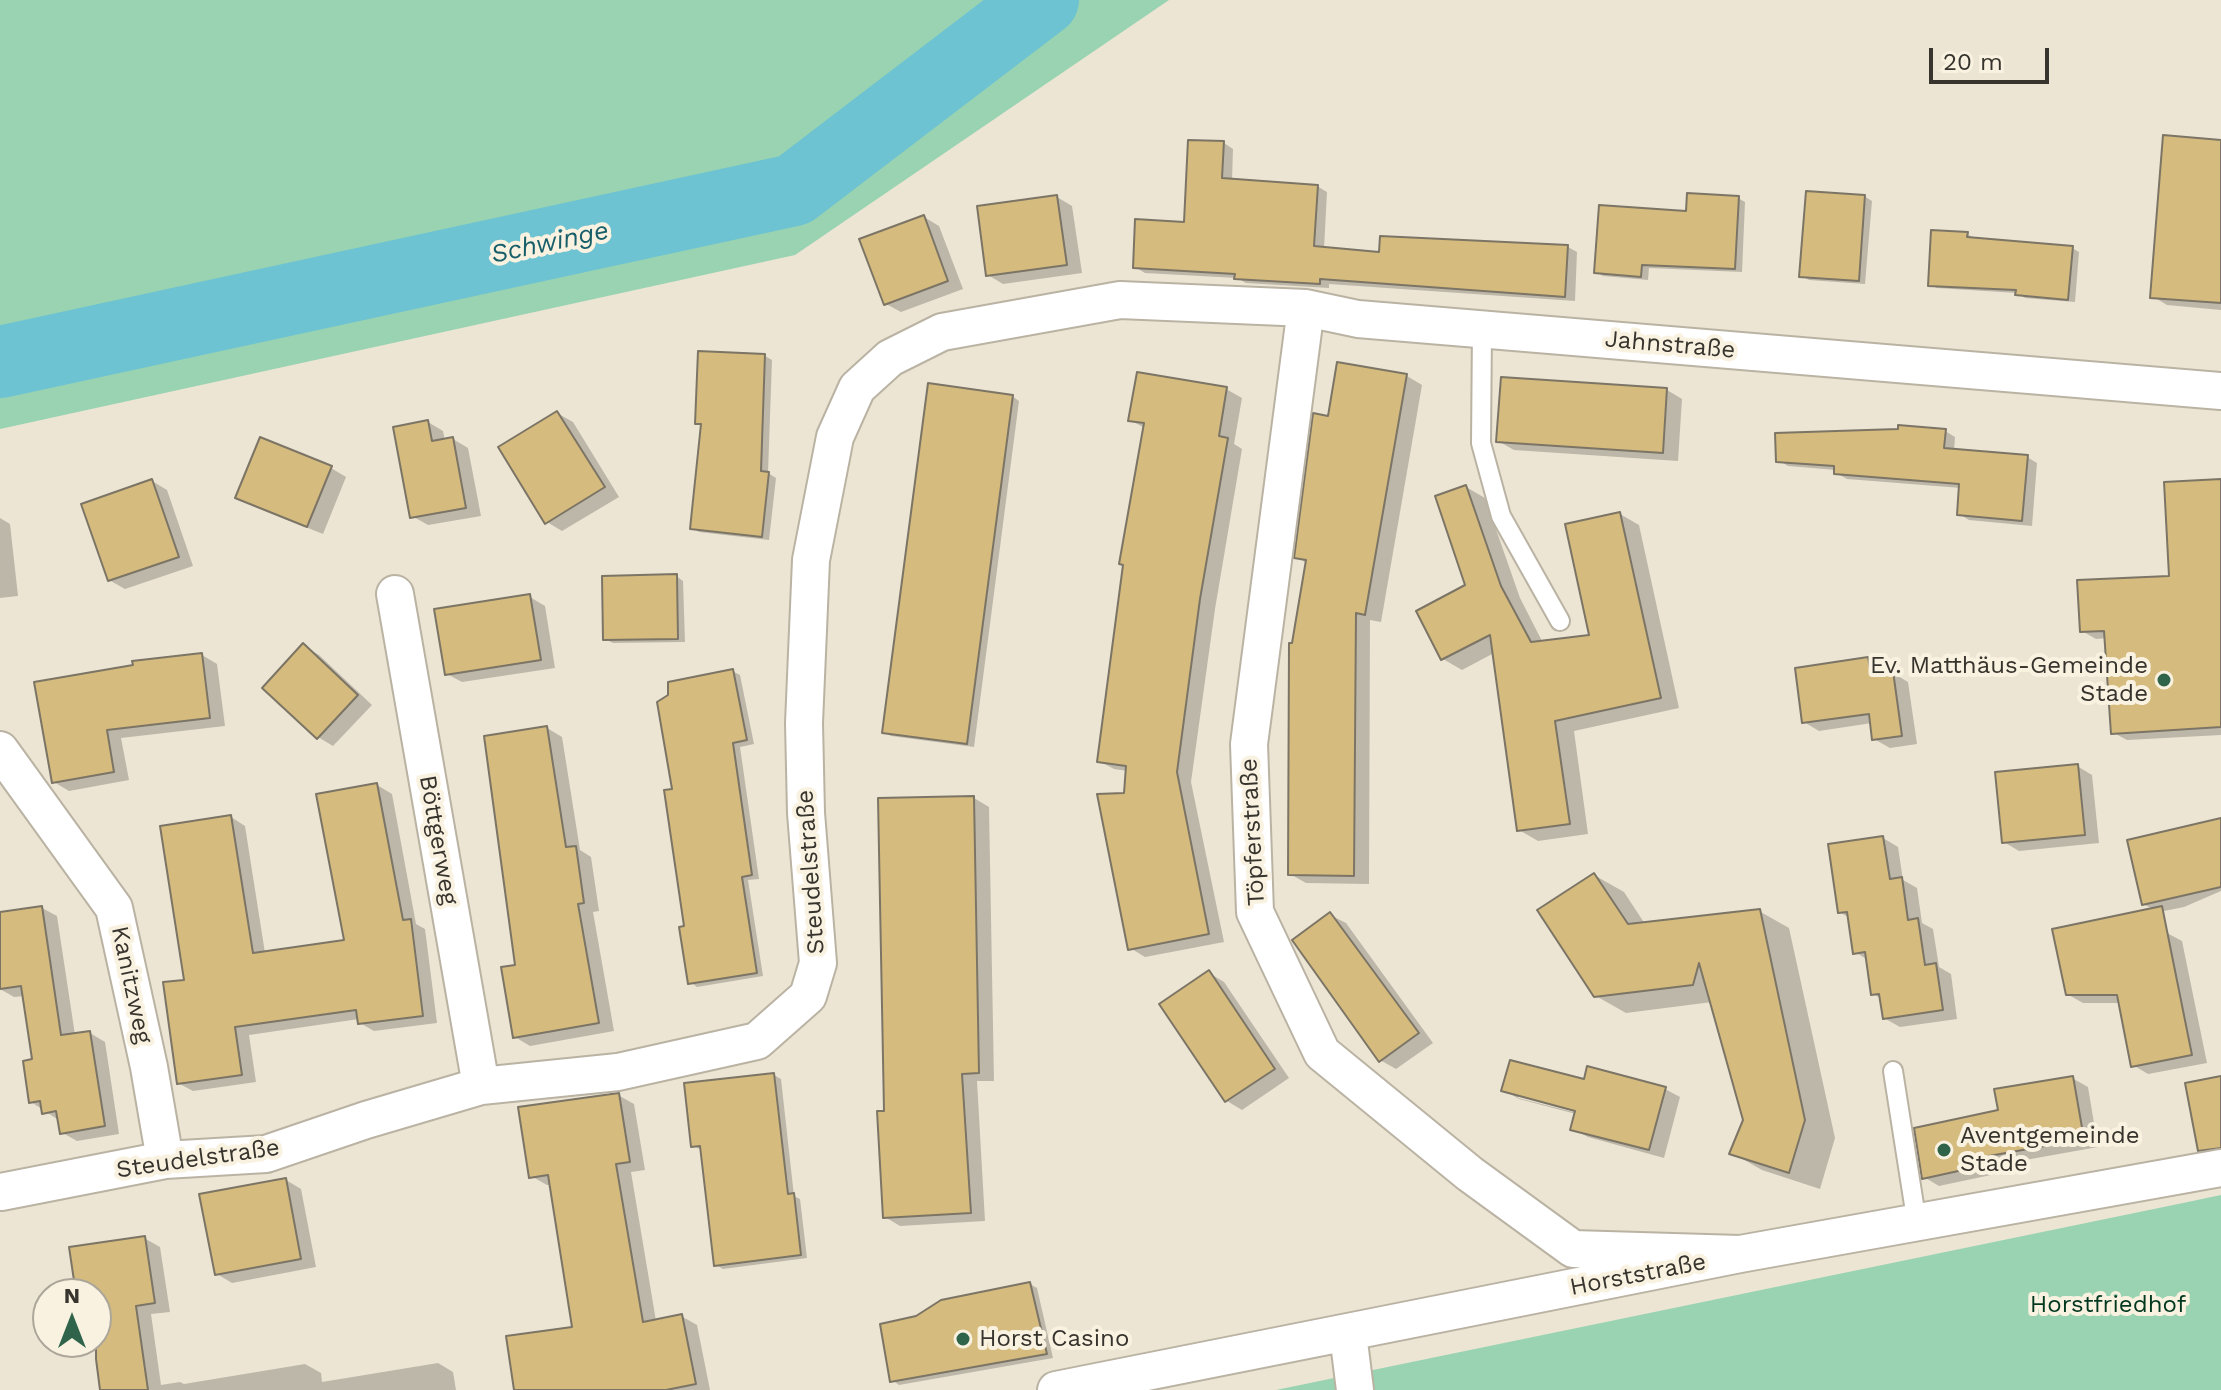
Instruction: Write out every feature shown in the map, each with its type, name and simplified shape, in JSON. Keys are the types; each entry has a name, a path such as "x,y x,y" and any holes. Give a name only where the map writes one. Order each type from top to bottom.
{"street":[{"name":"Jahnstraße","path":"1120,300 1306,308 1358,319 2221,391"},
{"name":"Steudelstraße","path":"1,1192 165,1160 266,1154 481,1086 618,1072 757,1041 808,996 818,963 806,813 804,723 811,560 835,437 857,388 890,358 942,332 1120,300"},
{"name":"Töpferstraße","path":"1306,308 1249,744 1255,912 1322,1053 1470,1174 1573,1249 1740,1254"},
{"name":"Böttgerweg","path":"395,594 481,1086"},
{"name":"Kanitzweg","path":"0,750 114,908 149,1067 165,1160"},
{"name":"Horststraße","path":"1056,1390 1740,1254 2221,1168"},
{"path":"1348,1334 1355,1390"}],"lane":[{"path":"1482,329 1481,443 1485,458 1501,516 1560,621"},
{"path":"1893,1071 1917,1224"}],"green space":[{"path":"0,0 1169,0 795,255 0,429"},
{"name":"Horstfriedhof","path":"2221,1195 2221,1390 1276,1390 2183,1203"}],"building":[{"path":"2163,135 2221,140 2221,303 2150,298"},
{"path":"1188,140 1224,141 1222,178 1318,185 1314,246 1379,252 1380,236 1568,245 1565,297 1320,279 1320,284 1234,279 1235,274 1133,268 1135,219 1184,222"},
{"path":"1806,191 1865,195 1859,281 1799,277"},
{"path":"1687,193 1739,196 1735,269 1642,265 1641,277 1594,273 1599,205 1686,211"},
{"path":"1057,195 1067,265 986,276 977,206"},
{"path":"924,215 948,281 884,305 859,239"},
{"path":"1931,230 1968,232 1967,237 2073,246 2068,300 2015,295 2016,290 1928,286"},
{"path":"698,351 765,354 761,471 769,472 762,537 690,529 701,424 695,424"},
{"path":"1337,362 1407,374 1365,615 1356,613 1354,876 1288,875 1289,643 1292,643 1306,560 1294,558 1313,413 1328,416"},
{"path":"1137,372 1227,387 1219,436 1228,438 1200,599 1177,772 1209,934 1128,950 1097,794 1124,793 1126,766 1097,762 1123,565 1119,564 1144,423 1128,421"},
{"path":"1501,377 1667,388 1663,453 1496,442"},
{"path":"928,383 1013,395 967,744 882,733"},
{"path":"557,411 605,487 545,524 498,447"},
{"path":"428,420 432,441 453,437 466,508 410,518 393,427"},
{"path":"1898,425 1946,429 1944,448 2028,455 2022,521 1957,515 1959,484 1834,474 1834,466 1776,462 1775,433 1898,429"},
{"path":"260,437 332,466 307,527 235,498"},
{"path":"152,479 179,557 108,581 81,504"},
{"name":"Ev. Matthäus-Gemeinde Stade","path":"2221,479 2221,727 2111,734 2104,631 2080,632 2077,580 2169,576 2164,482"},
{"path":"1466,485 1501,586 1531,642 1589,635 1565,524 1620,512 1661,698 1555,721 1570,824 1517,831 1490,635 1441,660 1416,611 1465,585 1435,496"},
{"path":"677,574 678,639 603,640 602,576"},
{"path":"530,594 541,660 445,675 434,609"},
{"path":"303,643 358,695 317,739 262,688"},
{"path":"202,653 210,718 107,730 114,772 52,783 34,682 133,665 132,661"},
{"path":"1868,657 1871,673 1893,671 1902,736 1872,740 1869,714 1802,723 1795,668"},
{"path":"733,669 747,740 733,743 752,875 742,877 757,973 688,984 679,927 684,926 664,790 672,789 657,702 668,695 668,682"},
{"path":"547,726 566,847 576,846 584,903 578,904 599,1023 513,1038 501,967 515,965 484,736"},
{"path":"2078,764 2085,835 2002,843 1995,772"},
{"path":"377,783 403,920 411,919 423,1016 358,1024 356,1010 235,1027 242,1075 177,1084 163,982 184,980 160,826 231,815 253,953 344,940 316,794"},
{"path":"974,796 979,1073 962,1074 971,1213 883,1218 877,1111 884,1111 878,798"},
{"path":"2221,818 2221,887 2142,905 2127,840"},
{"path":"1883,836 1890,879 1902,877 1908,920 1918,918 1925,965 1936,963 1943,1010 1883,1019 1879,994 1871,995 1865,952 1853,954 1847,912 1838,913 1828,844"},
{"path":"1594,873 1628,924 1760,909 1805,1120 1789,1173 1729,1154 1743,1120 1699,963 1693,985 1594,997 1537,910"},
{"path":"42,906 61,1035 90,1031 105,1126 60,1134 56,1111 42,1114 40,1101 29,1103 23,1061 32,1059 21,986 0,989 0,912"},
{"path":"2162,906 2192,1055 2131,1067 2117,995 2066,995 2052,929"},
{"path":"1330,912 1419,1033 1379,1062 1292,940"},
{"path":"1209,970 1275,1069 1225,1102 1159,1004"},
{"path":"1510,1060 1584,1079 1587,1066 1666,1087 1649,1150 1570,1130 1575,1111 1501,1091"},
{"path":"774,1073 788,1194 794,1193 801,1255 714,1266 700,1146 691,1147 684,1083"},
{"path":"2073,1076 2084,1139 1989,1156 1990,1164 1922,1179 1914,1128 1998,1110 1994,1089"},
{"path":"2221,1076 2221,1148 2198,1151 2185,1083"},
{"path":"619,1093 630,1162 616,1164 643,1322 682,1314 696,1384 666,1390 514,1390 506,1336 572,1327 548,1175 529,1178 518,1107"},
{"path":"286,1178 301,1259 215,1275 199,1194"},
{"path":"145,1236 155,1303 136,1306 148,1390 100,1390 96,1358 112,1358 112,1278 74,1278 69,1247"},
{"name":"Horst Casino","path":"1030,1282 1047,1354 890,1382 880,1324 916,1316 941,1300"}],"waterway":[{"name":"Schwinge","path":"0,362 794,190 1043,0"}],"place":[{"name":"Ev. Matthäus-Gemeinde Stade","path":"2164,680"},
{"name":"Aventgemeinde Stade","path":"1944,1150"},
{"name":"Horst Casino","path":"963,1339"}]}
